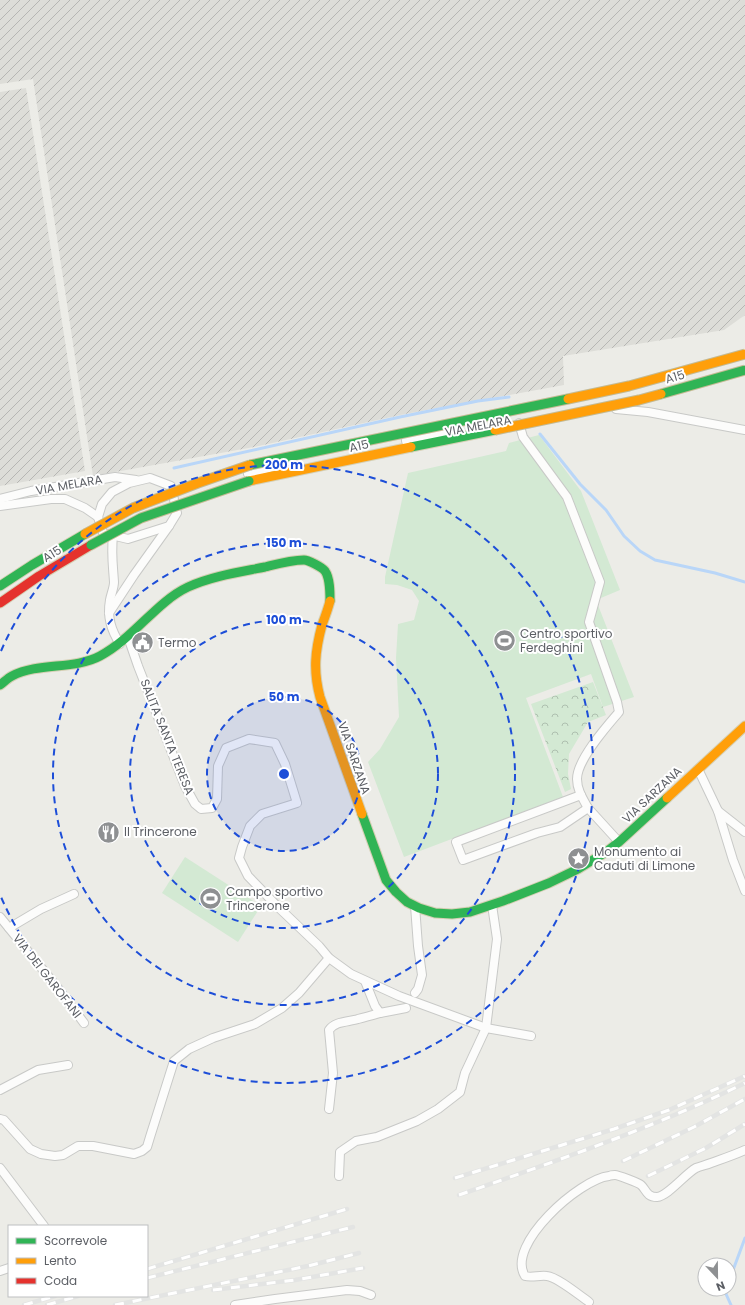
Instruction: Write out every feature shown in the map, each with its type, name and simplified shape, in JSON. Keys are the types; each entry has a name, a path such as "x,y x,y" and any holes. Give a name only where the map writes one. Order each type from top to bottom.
{"main road":[{"name":"A15","path":"0,586 32,565 133,508 249,465 629,386 745,354"},
{"name":"A15","path":"0,603 39,576 91,545 141,518 249,481 639,400 745,370"},
{"name":"VIA SARZANA","path":"0,685 11,676 31,669 75,664 98,657 120,644 168,600 188,587 211,579 268,566 305,560 316,565 325,571 330,586 330,602 322,626 316,661 316,681 320,697 386,880 394,892 404,901 436,914 458,914 492,905 569,875 597,859 619,842 745,726"}],"street":[{"name":"VIA MELARA","path":"171,486 196,488 213,485 277,466 580,406 648,412 745,430"},
{"path":"517,418 523,437 567,497 600,582 589,622 617,702 619,712 608,724 584,759 579,770 577,780 581,796 588,808 619,842"},
{"name":"VIA MELARA","path":"0,499 31,491 115,477 139,480"},
{"path":"109,614 141,564 169,526 177,513 171,486 150,478 129,483 112,492 102,504 98,517 103,533 128,539 169,526"},
{"name":"VIA MELARA","path":"177,513 198,495 213,485"},
{"name":"VIA MELARA","path":"0,506 65,499 85,508 98,517"},
{"path":"113,536 111,551 114,584 109,614 110,624 120,644"},
{"name":"SALITA SANTA TERESA","path":"128,637 185,786 195,804 200,809 212,808 217,799 218,766 226,748 249,739 275,743 285,764 296,803 262,814 250,826 239,858 248,876 319,946 329,958"},
{"path":"698,769 718,811 745,891"},
{"path":"581,796 456,842 463,860 537,832 560,827 588,808"},
{"path":"718,811 745,832"},
{"name":"VIA DEI GAROFANI","path":"9,928 41,909 74,894"},
{"path":"339,1176 340,1152 356,1141 378,1137 417,1121 438,1109 460,1092 465,1072 486,1028 497,939 492,905"},
{"path":"415,906 422,975 418,989 415,993"},
{"name":"VIA DEI GAROFANI","path":"0,917 61,992 84,1023"},
{"path":"0,1119 4,1120 30,1149 41,1154 63,1156 78,1146 93,1146 134,1154 142,1151 147,1147 174,1061 189,1050 213,1038 255,1024 282,1008 298,993 329,958 351,974 412,1001 486,1028 530,1036"},
{"path":"365,981 375,1006 380,1013"},
{"path":"329,1109 333,1073 329,1030 331,1027 337,1024 380,1013 406,1008"},
{"path":"0,1090 38,1070 68,1065"},
{"path":"589,1302 557,1279 547,1276 525,1276 522,1272 521,1261 526,1248 534,1231 546,1218 572,1194 593,1181 607,1176 616,1175 641,1185 646,1193 656,1197 665,1194 696,1168 745,1150"},
{"path":"0,1168 43,1225"},
{"path":"235,1305 347,1290 360,1291 371,1295"}],"shaded area":[{"path":"0,0 745,0 745,315 724,330 563,356 564,385 405,414 254,447 93,476 33,79 0,84"},
{"path":"26,88 85,471 0,486 0,92"}],"green space":[{"name":"Centro sportivo Ferdeghini","path":"539,435 581,491 620,590 596,600 634,697 603,707 591,674 526,698 563,797 404,857 368,762 380,749 399,717 396,658 398,624 414,620 419,601 412,590 397,585 385,584 385,577 408,473 506,451 509,443"},
{"path":"593,682 606,715 588,722 569,754 568,774 571,789 565,792 531,704"},
{"name":"Campo sportivo Trincerone","path":"185,857 261,906 238,942 162,893"}],"waterway":[{"path":"174,468 400,417 478,401 509,397"},
{"path":"540,434 580,484 606,510 624,536 640,551 655,560 715,573 745,582"},
{"path":"737,1260 745,1238"},
{"path":"727,1297 731,1305"}],"railway":[{"path":"455,1178 614,1129 669,1110 745,1076"},
{"path":"459,1195 640,1129 675,1115 745,1083"},
{"path":"623,1161 694,1127 745,1099"},
{"path":"648,1176 706,1148 745,1124"},
{"path":"148,1269 347,1209"},
{"path":"148,1278 353,1227"},
{"path":"115,1305 308,1266 359,1253"},
{"path":"213,1290 295,1280 363,1268"},
{"path":"24,1305 52,1297"},
{"path":"47,1305 75,1297"}],"traffic: fast":[{"path":"661,394 745,370"},
{"path":"250,465 568,399"},
{"path":"411,447 495,430"},
{"path":"91,545 141,518 249,481"},
{"path":"0,586 32,565 85,534"},
{"path":"0,685 10,677 22,672 33,669 79,663 100,656 124,640 176,594 197,583 216,577 289,561 306,560 323,569 327,574 330,589 330,601"},
{"path":"362,814 386,880 396,892 407,902 419,908 435,913 452,914 470,912 503,901 549,883 578,869 606,852 619,842 667,798"}],"traffic: slow":[{"path":"568,399 629,386 745,354"},
{"path":"495,430 639,400 661,394"},
{"path":"249,481 411,447"},
{"path":"85,534 133,508 250,465"},
{"path":"330,601 322,625 318,644 316,678 320,697 362,814"},
{"path":"667,798 745,726"}],"traffic: jam":[{"path":"0,603 39,576 91,545"}],"place":[{"name":"Centro sportivo Ferdeghini","path":"505,641"},
{"name":"Termo","path":"142,643"},
{"name":"Il Trincerone","path":"109,832"},
{"name":"Monumento ai Caduti di Limone","path":"579,859"},
{"name":"Campo sportivo Trincerone","path":"211,899"}]}
